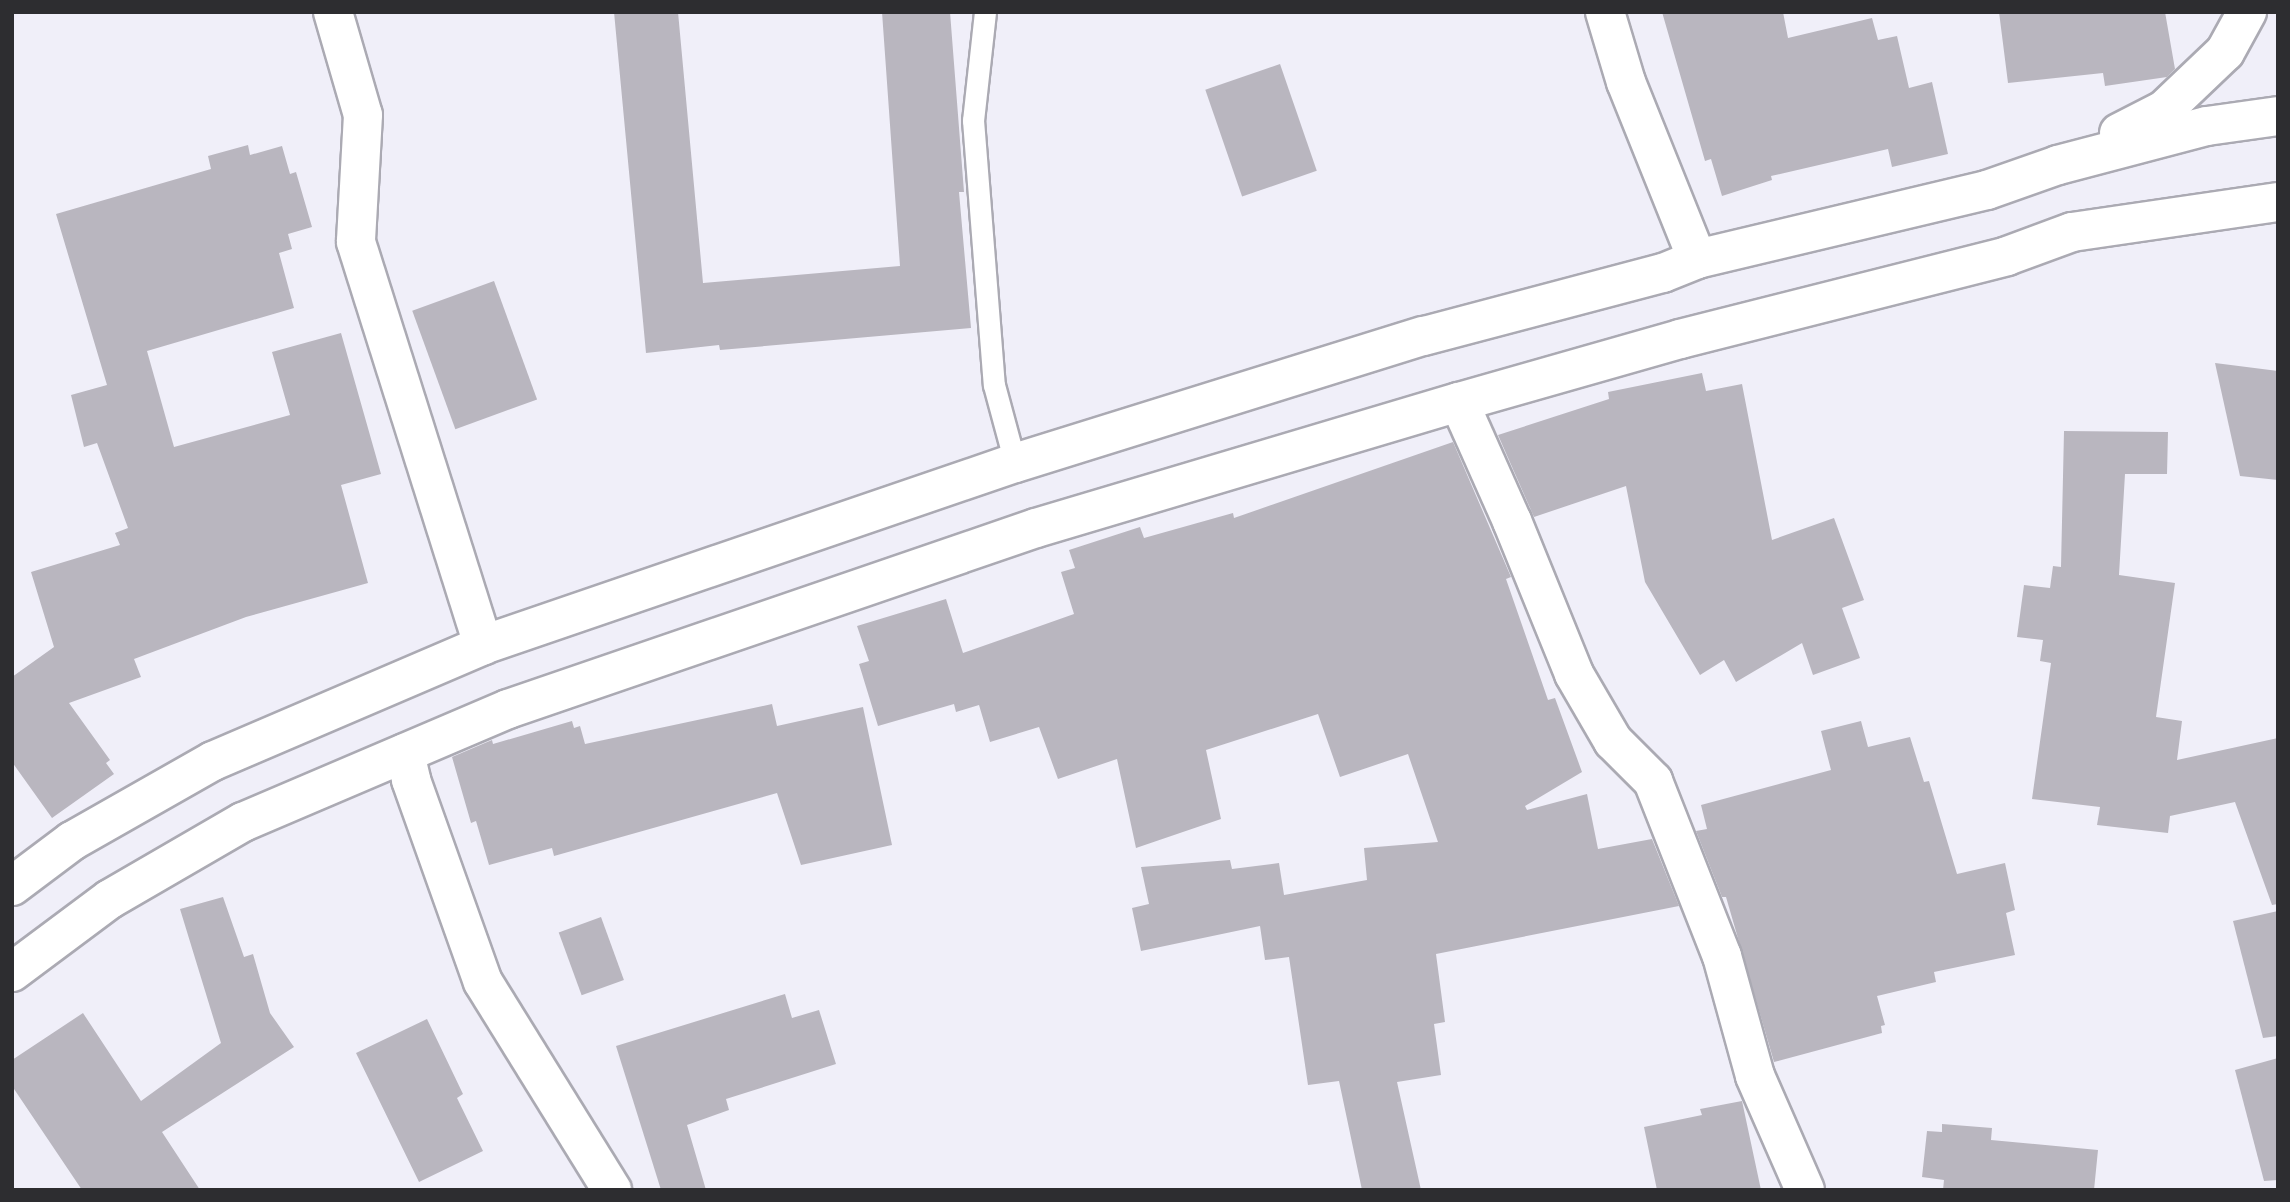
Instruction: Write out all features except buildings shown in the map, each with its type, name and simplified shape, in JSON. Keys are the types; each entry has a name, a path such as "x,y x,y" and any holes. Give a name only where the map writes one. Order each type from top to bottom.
{"main road":[{"path":"333,12 363,115 356,242 483,645"},
{"path":"1605,12 1626,82 1697,259"},
{"path":"2058,165 2164,110 2225,52 2247,12"},
{"path":"12,886 72,841 213,761 483,645 1015,463 1424,336 1663,273 1697,259 1987,190 2058,165 2207,126 2278,116"},
{"path":"12,972 110,899 243,822 508,709 1036,528 1680,339 2007,256 2072,232 2278,202"},
{"path":"1459,402 1512,521 1574,674 1613,741 1653,781 1722,956 1755,1076 1805,1190"},
{"path":"405,753 411,780 483,982 612,1190"}],"lane":[{"path":"985,12 973,120 994,385 1015,463"}]}
